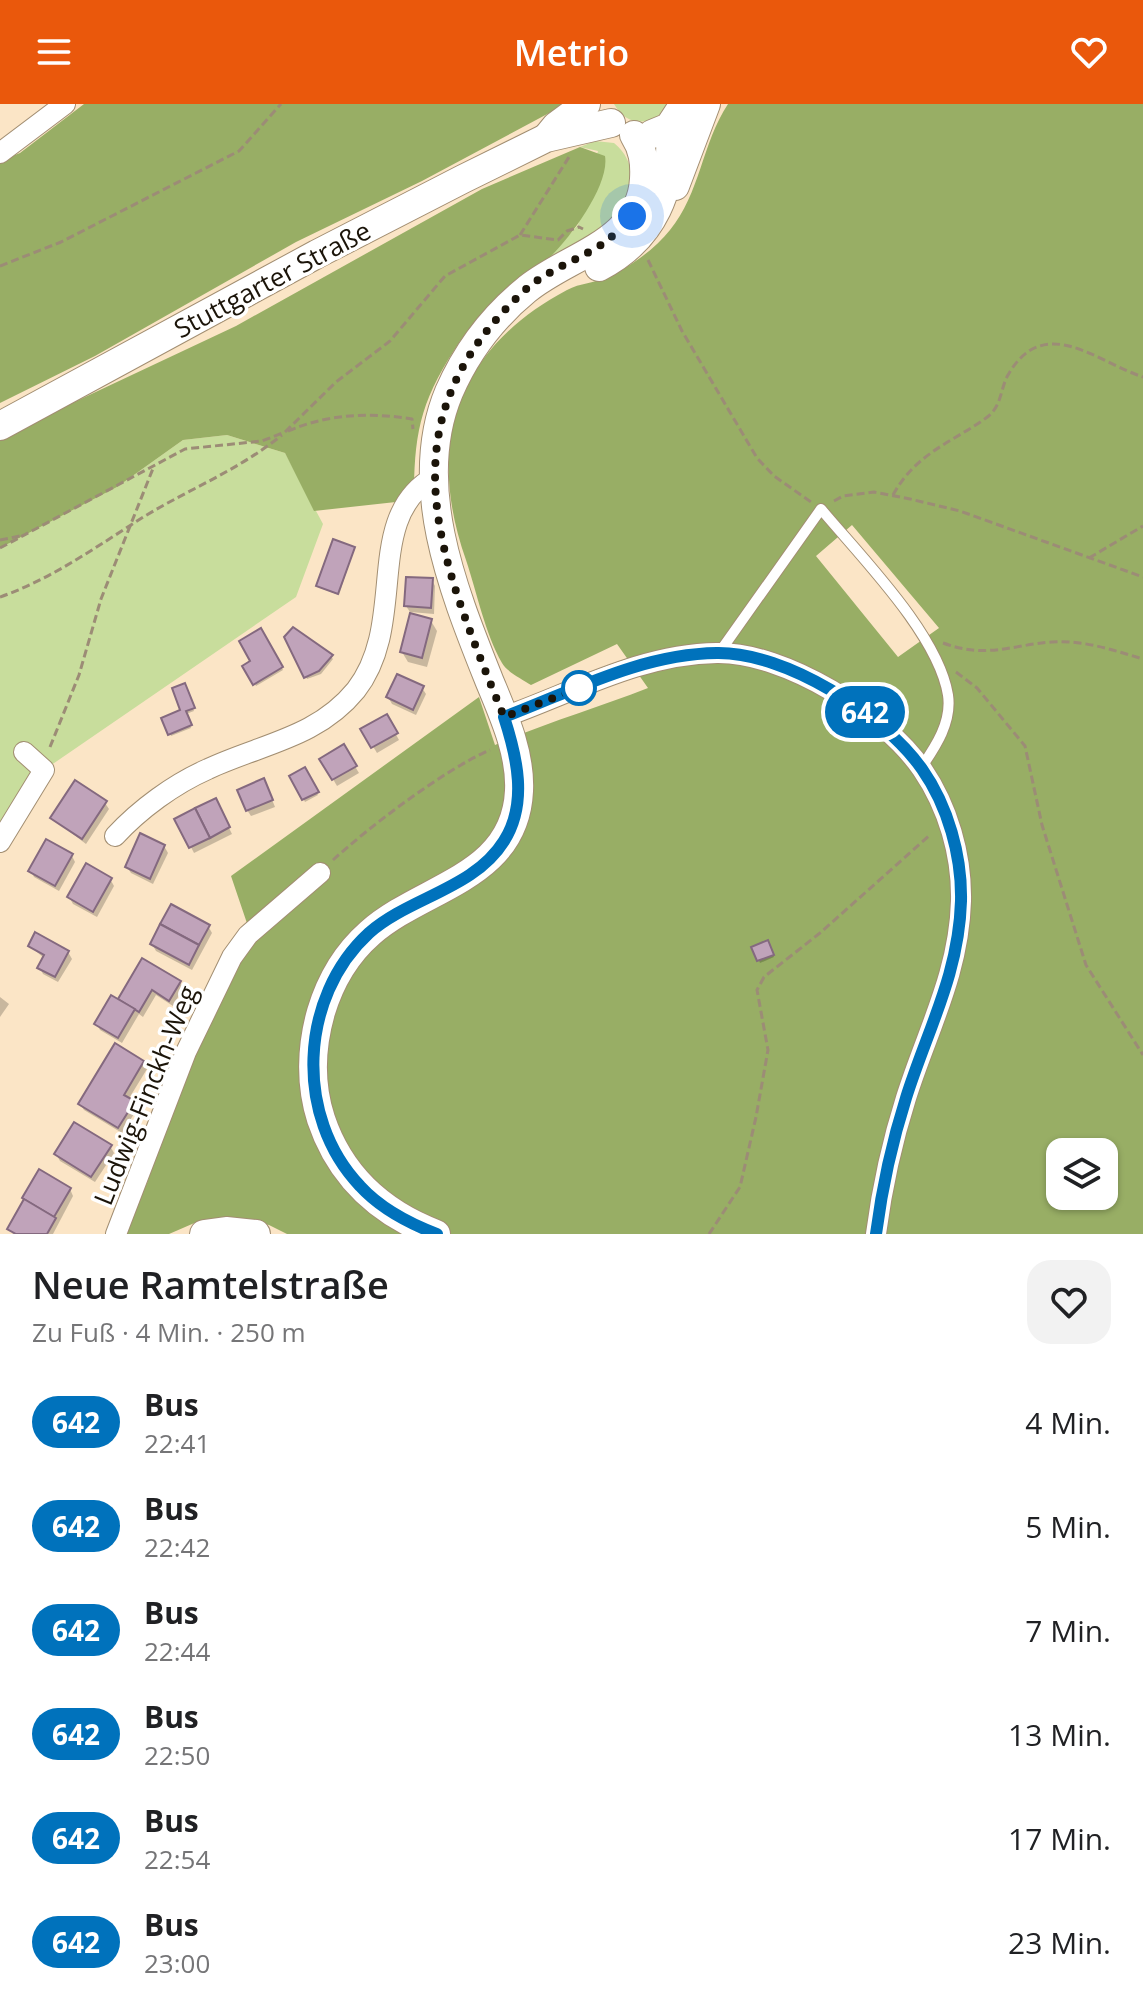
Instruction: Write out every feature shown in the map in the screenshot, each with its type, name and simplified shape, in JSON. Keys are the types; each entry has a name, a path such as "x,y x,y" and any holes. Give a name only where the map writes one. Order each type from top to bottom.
{"main road":[{"name":"Stuttgarter Straße","path":"546,138 556,126 586,104"},
{"path":"660,205 669,127 684,104"},
{"path":"504,312 605,263 634,244 649,227 660,205 680,179 706,104"},
{"name":"Stuttgarter Straße","path":"0,426 317,254 546,138 615,120 646,136 669,127"},
{"path":"436,1234 400,1218 378,1203 340,1161 318,1110 312,1054 326,997 352,952 392,917 476,869 504,842 515,816 519,788 508,729 456,590 441,537 434,477 437,435 450,390 477,342 541,278 596,248 632,216 643,192 644,156 615,120"},
{"path":"204,1234 226,1231 256,1234"}],"street":[{"path":"0,153 65,104"},
{"path":"115,836 129,820 174,788 208,769 287,742 339,708 356,689 374,662 382,633 389,562 399,513 411,492 434,477"},
{"path":"508,729 630,668 654,660 719,653 772,663 827,686 867,714 921,768 948,818 957,852 961,901 950,983 906,1098 881,1196 876,1234"},
{"path":"0,842 44,770 24,752"},
{"name":"Ludwig-Finckh-Weg","path":"116,1234 186,1052 232,957 248,935 320,873"}],"lane":[{"path":"719,653 821,509 922,633 936,656 948,697 945,726 921,768"}],"path":[{"path":"0,266 61,242 239,151 281,104"},
{"path":"0,597 54,571 247,463 285,432 336,382 390,341 445,276 520,235 574,151"},
{"path":"520,235 558,240 567,231 579,227 596,248"},
{"path":"643,251 682,331 757,458 774,476 821,509 843,496 874,492 893,495 960,511 1143,577"},
{"path":"893,495 902,479 939,446 993,412 1016,361 1033,350 1064,343 1076,345 1113,367 1143,377"},
{"path":"0,548 185,449 262,441 347,415 380,414 412,419"},
{"path":"44,770 47,754 79,675 101,599 155,464"},
{"path":"1089,558 1143,526"},
{"path":"0,540 24,535"},
{"path":"922,633 959,648 1007,651 1051,642 1089,643 1143,659"},
{"path":"936,656 977,688 1025,746 1042,825 1086,965 1143,1055"},
{"path":"320,873 356,839 482,753 508,729"},
{"path":"709,1234 740,1187 756,1117 768,1050 757,990 764,977 820,933 948,818"}],"green space":[{"path":"84,104 566,104 422,181 296,242 95,356 0,403 0,161 20,153"},
{"path":"614,104 670,104 657,117 642,122 627,118"},
{"path":"728,104 1143,104 1143,1234 287,1234 269,1225 231,1217 199,1221 169,1234 124,1234 147,1183 192,1051 252,938 231,876 479,697 495,745 648,688 617,644 531,685 504,666 486,626 454,518 449,477 451,439 460,404 475,371 499,341 529,314 567,290 602,279 633,263 670,230 688,201 712,135","holes":["852,525 939,628 898,657 816,556"]},
{"path":"595,141 614,143 629,164 630,188 626,199 602,229 546,261 578,225 598,151 580,147"},
{"path":"580,147 605,156 605,168 595,196 556,251 490,306 465,334 443,369 426,404 417,439 414,500 314,511 285,453 227,435 183,440 117,487 0,548 0,437 236,326 482,189"},
{"path":"227,435 285,453 323,524 296,597 44,770 0,842 0,548 117,487 183,440"}],"building":[{"path":"333,539 355,547 338,594 316,586"},
{"path":"406,577 433,578 431,608 404,606"},
{"path":"410,613 432,619 422,658 400,652"},
{"path":"293,627 333,655 319,671 304,678 284,637"},
{"path":"261,628 283,667 253,685 242,666 250,661 239,641"},
{"path":"397,674 424,686 413,710 386,697"},
{"path":"185,683 195,708 186,711 192,725 168,735 161,718 180,710 172,688"},
{"path":"387,714 398,733 371,748 360,729"},
{"path":"344,744 357,766 332,780 319,759"},
{"path":"305,767 319,792 302,800 289,776"},
{"path":"264,778 273,800 246,811 237,790"},
{"path":"75,780 107,801 82,839 50,818"},
{"path":"216,798 230,827 210,838 195,808"},
{"path":"195,808 210,838 189,848 174,819"},
{"path":"140,833 165,845 150,879 125,867"},
{"path":"46,839 73,854 55,886 28,871"},
{"path":"86,863 112,878 93,912 67,897"},
{"path":"171,904 210,925 199,945 160,924"},
{"path":"160,924 199,945 189,965 150,944"},
{"path":"35,932 69,951 55,977 37,968 44,955 28,946"},
{"path":"768,940 774,955 757,961 751,947"},
{"path":"142,958 181,981 169,1001 152,990 139,1012 118,999"},
{"path":"111,995 135,1009 118,1038 94,1024"},
{"path":"115,1043 144,1061 124,1095 135,1101 118,1128 78,1104"},
{"path":"74,1122 112,1145 91,1177 54,1154"},
{"path":"39,1169 71,1188 54,1217 22,1198"},
{"path":"24,1199 56,1218 47,1234 16,1234 7,1229"}],"bus line":[{"name":"642","path":"437,1234 400,1218 378,1203 358,1185 327,1137 318,1110 312,1054 317,1025 337,973 370,932 455,884 487,861 504,842 515,816 519,788 512,741 504,717 654,660 719,653 772,663 827,686 867,714 921,768 948,818 957,852 961,901 950,983 906,1098 881,1196 876,1234"}],"route":[{"path":"579,688 504,717 456,590 441,537 434,477 435,446 443,409 458,374 494,321 541,278 608,240 632,216"}]}
